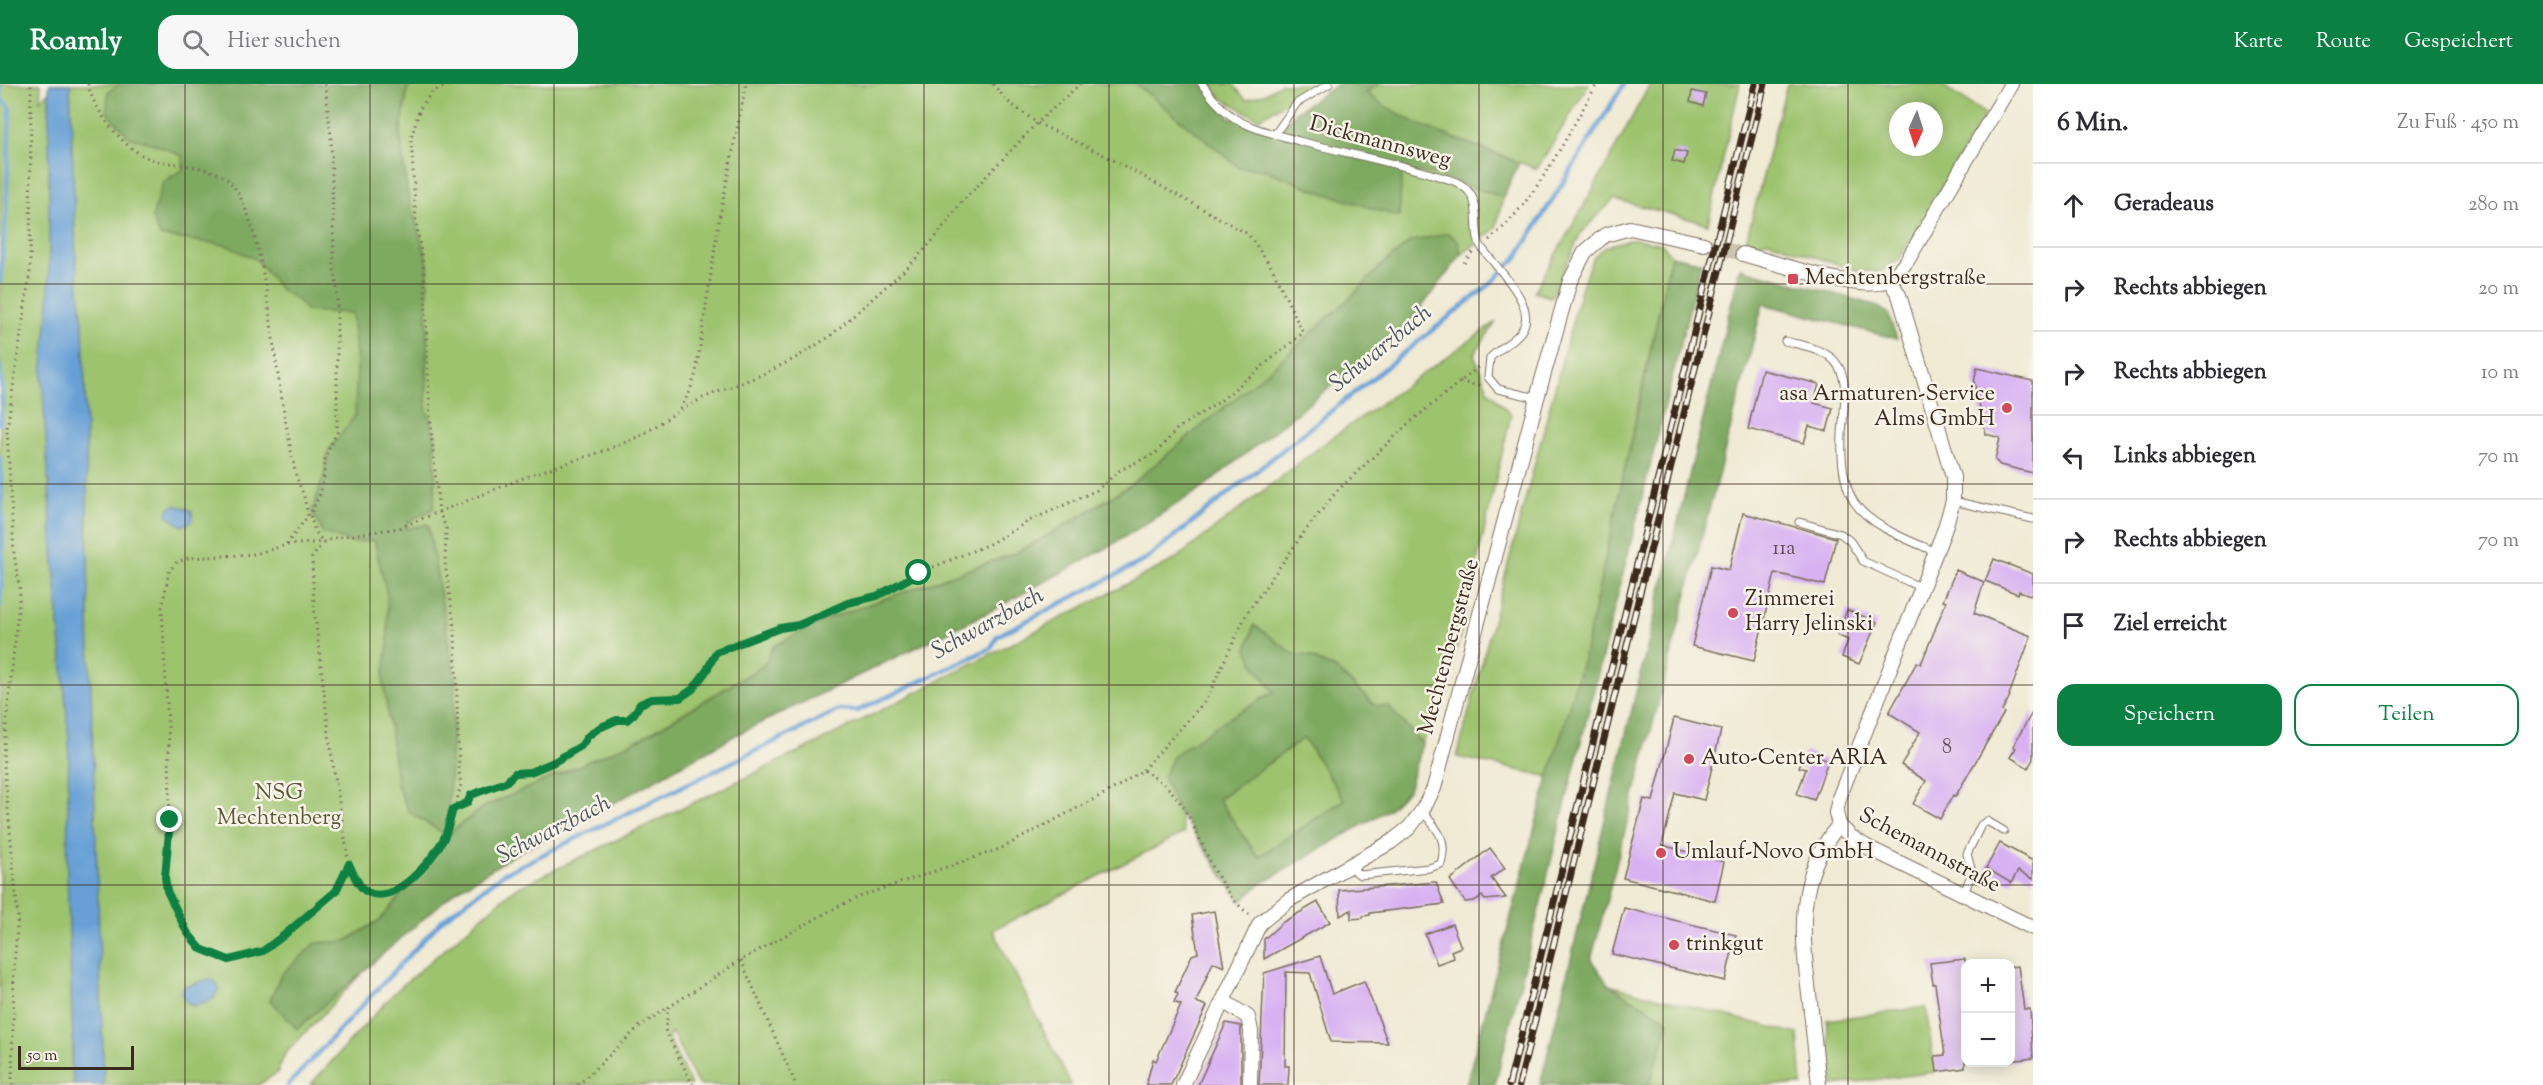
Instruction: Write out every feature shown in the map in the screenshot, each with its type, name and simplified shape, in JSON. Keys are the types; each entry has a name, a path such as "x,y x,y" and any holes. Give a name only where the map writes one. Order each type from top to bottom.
{"street":[{"path":"1743,254 1848,281 1867,283 1889,279 1906,261 2011,84"},
{"name":"Mechtenbergstraße","path":"1183,1085 1260,923 1289,900 1391,842 1409,828 1422,811 1434,788 1537,398 1570,281 1585,252 1605,235 1630,228 1704,244"},
{"path":"1819,1085 1803,931 1809,879 1816,858 1839,825 1836,813 1839,798 1936,552 1953,501 1950,464 1899,295 1889,279"},
{"name":"Schemannstraße","path":"1839,825 1851,837 1867,847 2033,928"},
{"path":"1223,1001 1248,1017 1251,1031 1250,1085"}],"lane":[{"name":"Dickmannsweg","path":"1202,84 1231,116 1275,134 1459,183 1473,198 1476,237 1482,249 1520,297 1526,321 1521,332 1490,358"},
{"path":"1275,134 1297,103 1329,84"},
{"path":"1785,341 1817,349 1831,357 1838,367 1845,387 1842,461 1854,501 1867,516 1936,552"},
{"path":"1490,358 1488,371 1493,385 1505,391 1537,398"},
{"path":"1953,501 2033,519"},
{"path":"1799,522 1841,534 1850,541 1863,561 1922,588"},
{"path":"1348,866 1360,875 1429,868 1441,864 1445,850 1440,832 1422,811"},
{"path":"1964,894 1971,872 1967,854 1981,825 1987,821 2004,831"}],"path":[{"path":"12,1085 14,967 18,917 3,754 20,591 14,554 7,429 30,272 31,84"},
{"path":"88,84 90,95 96,101 100,112 111,127 137,153 154,160 171,162 188,168 214,170 231,182 245,210 259,255 294,466 308,516 286,545"},
{"path":"323,542 315,531 310,515 320,494 325,457 337,432 338,288 334,267 331,136 325,84"},
{"path":"323,542 312,558 314,607 331,751 349,864 356,879 366,891 380,895 403,886 429,858 443,839 461,787 455,632 446,562 446,528 439,512 428,379 424,270 416,221 411,138 420,108 432,92 451,84"},
{"path":"679,411 696,373 719,220 746,84"},
{"path":"453,809 467,803 471,795 506,782 515,773 530,772 554,762 581,746 588,736 599,728 617,720 627,720 640,704 652,699 680,698 693,689 707,670 716,652 780,628 799,625 848,603 877,596 919,573 989,544 1027,522 1097,490 1120,470 1156,453 1177,429 1219,402 1303,333 1272,268 1248,234 1106,156 1037,123 1007,101 993,84"},
{"path":"349,864 336,891 263,951 229,960 201,949 187,932 167,891 165,877 170,820 162,608 169,571 177,562 189,558 255,554 286,545 323,542 364,532 385,531 533,474 607,450 642,435 703,398 786,363 829,337 908,267 935,238 962,203 1037,123 1080,84"},
{"path":"1464,263 1499,232 1540,179 1597,84"},
{"path":"578,1085 640,1026 741,960 817,917 864,895 1000,849 1115,788 1143,770 1206,700 1247,613 1336,491 1408,424 1490,358"},
{"path":"1143,770 1172,792 1227,891 1238,906 1260,923"},
{"path":"741,960 796,1085"},
{"path":"669,1007 665,1030 693,1085"}],"green space":[{"name":"NSG Mechtenberg","path":"0,84 41,84 40,100 58,84 370,84 434,464 435,437 426,407 428,347 400,136 408,87 413,84 1136,84 1239,167 1266,170 1315,190 1402,170 1430,174 1503,197 1496,228 1461,255 1458,241 1383,264 1352,296 1278,363 1129,486 1064,526 1016,553 827,619 774,646 763,666 640,739 484,807 458,826 463,867 285,1054 277,1073 258,1085 0,1085","holes":["428,524 455,679 451,759"]},
{"path":"120,84 413,84 408,87 400,136 408,196 428,263 426,407 435,437 435,490 433,509 408,522 406,529 428,524 455,680 447,835 484,807 640,739 763,666 774,646 827,619 1016,553 1065,526 1129,486 1278,363 1352,296 1383,264 1410,242 1448,233 1458,241 1461,255 1408,325 1201,489 1105,549 987,613 734,736 603,809 519,852 453,893 297,1029 270,1000 281,975 316,943 346,941 380,920 427,864 446,835 409,812 398,788 383,679 388,644 387,595 374,540 354,543 323,533 312,512 324,475 328,451 355,416 357,364 352,313 307,311 298,301 280,289 257,260 226,245 160,236 152,218 163,182 184,169 182,156 158,145 129,137 107,112 108,92"},
{"path":"1136,84 1202,84 1229,117 1277,133 1295,112 1338,84 1380,84 1366,92 1383,105 1420,125 1519,163 1503,197 1430,174 1402,170 1399,217 1315,190 1266,170 1239,167"},
{"path":"1212,84 1233,84 1246,100 1266,93 1281,84 1317,84 1258,119 1220,97"},
{"path":"1380,84 1589,84 1537,169 1419,125 1381,104 1366,92"},
{"path":"1650,84 1740,84 1708,224 1614,199 1581,233 1551,297 1534,292 1591,193"},
{"path":"1787,84 1940,84 1985,114 1899,260 1880,272 1854,270 1769,241 1745,245"},
{"path":"1636,239 1662,244 1671,256 1585,652 1550,777 1457,757 1585,277 1593,259 1604,248"},
{"path":"1671,256 1701,262 1495,1085 1466,1085 1545,789 1585,652"},
{"path":"1740,268 1875,305 1888,313 1897,339 1763,304 1591,960 1609,985 1669,1021 1649,1085 1540,1085"},
{"path":"1496,322 1474,354 1488,390 1511,415 1458,643 1422,744 1405,724 1375,705 1337,670 1308,656 1294,654 1254,625 1256,667 1274,692 1224,721 1163,777 1178,810 1184,833 993,930 1071,1085 698,1085 672,1033 668,1037 691,1085 310,1085 396,991 513,890 823,740 1174,560 1326,442"},
{"path":"1254,625 1294,654 1308,656 1337,670 1375,705 1389,707 1422,744 1408,790 1388,810 1259,885 1241,902 1178,810 1163,777 1174,755 1224,721 1274,692 1256,667 1247,649","holes":["1304,738 1344,800 1258,857 1218,799"]},
{"path":"1304,738 1345,800 1258,857 1218,799"},
{"path":"1609,985 1798,1034 1802,1085 1649,1085 1669,1021"},
{"path":"1926,1007 1935,1072 1833,1085 1827,1020"}],"water":[{"path":"49,84 70,84 76,262 83,325 90,663 104,1085 74,1085 71,1063 73,1045 67,871 69,741 53,552 42,376 49,301"},
{"path":"175,505 191,510 192,521 182,526 167,515 168,509"},
{"path":"210,979 216,982 219,988 213,999 194,1006 186,1001 182,993 183,987"}],"building":[{"path":"1692,91 1706,94 1703,106 1690,102"},
{"path":"1675,150 1687,153 1684,164 1672,161"},
{"name":"asa Armaturen-Service Alms GmbH","path":"1977,368 2033,381 2033,473 2000,465 1995,460 2000,438 1986,434 1974,382"},
{"path":"1762,370 1819,384 1814,403 1833,408 1827,431 1809,426 1804,443 1748,429"},
{"path":"1743,513 1836,538 1825,585 1775,573 1754,661 1692,646 1711,566 1729,570"},
{"path":"1994,559 2033,574 2033,596 2019,591 2018,594 1985,581"},
{"path":"1956,570 1984,582 1974,613 2031,636 2010,696 2002,711 2004,713 1940,819 1913,804 1926,781 1901,765 1920,732 1889,713 1917,662 1921,664"},
{"path":"1847,610 1877,622 1859,664 1842,657 1848,640 1837,635"},
{"path":"2033,711 2033,759 2028,768 2010,757 2016,748 2013,746"},
{"path":"1674,718 1721,730 1704,800 1675,793 1662,845 1724,862 1715,901 1623,878 1644,799 1653,801"},
{"path":"1805,752 1828,761 1814,800 1797,794 1806,769 1799,767"},
{"path":"2000,843 2033,861 2033,879 2018,871 2011,883 1986,868"},
{"path":"1490,848 1505,868 1491,878 1506,898 1485,900 1482,896 1474,901 1465,902 1450,880"},
{"path":"1436,882 1444,904 1370,913 1363,918 1351,919 1351,910 1340,916 1339,890"},
{"path":"1318,902 1330,922 1264,959 1264,939 1283,922"},
{"name":"trinkgut","path":"1624,908 1736,935 1725,981 1612,954"},
{"path":"1214,911 1224,967 1213,962 1196,1002 1207,1006 1171,1085 1146,1085 1153,1059 1156,1061 1181,1005 1174,1002 1178,994 1175,992 1192,955 1198,953 1192,915"},
{"path":"1452,924 1461,947 1451,951 1454,958 1437,964 1425,934"},
{"path":"1320,956 1332,994 1364,981 1388,1043 1331,1042 1310,973 1286,972 1285,1066 1289,1066 1288,1085 1259,1085 1264,973"},
{"path":"1961,959 1961,1067 1965,1068 1937,1072 1935,1056 1945,1055 1930,963"},
{"path":"2015,966 2018,966 2024,1009 2030,1009 2033,1058 2015,1060 2015,1013"},
{"path":"1226,1023 1241,1026 1241,1085 1198,1085"}],"waterway":[{"name":"Schwarzbach","path":"288,1085 442,920 503,874 839,710 857,711 991,648 997,636 1145,560 1489,285 1517,257 1624,84"},
{"path":"0,86 1,99 10,108 6,214 0,282"},
{"path":"0,366 2,398 0,424"},
{"path":"0,458 3,539 0,606"}],"tunnel":[{"path":"1704,244 1743,254"}],"railway":[{"path":"1509,1085 1755,84"},
{"path":"1519,1085 1765,84"}],"place":[{"name":"Mechtenbergstraße","path":"1793,279"},
{"name":"asa Armaturen-Service Alms GmbH","path":"2007,408"},
{"name":"Zimmerei Harry Jelinski","path":"1733,613"},
{"name":"Auto-Center ARIA","path":"1689,759"},
{"name":"Umlauf-Novo GmbH","path":"1661,853"},
{"name":"trinkgut","path":"1674,945"}],"route":[{"path":"170,820 165,877 167,891 187,932 201,949 229,960 263,951 336,891 349,864 356,879 366,891 380,895 403,886 443,839 453,809 467,803 471,795 506,782 515,773 530,772 554,762 581,746 588,736 599,728 617,720 627,720 640,704 652,699 680,698 693,689 707,670 716,652 780,628 799,625 848,603 877,596 919,573"}]}
